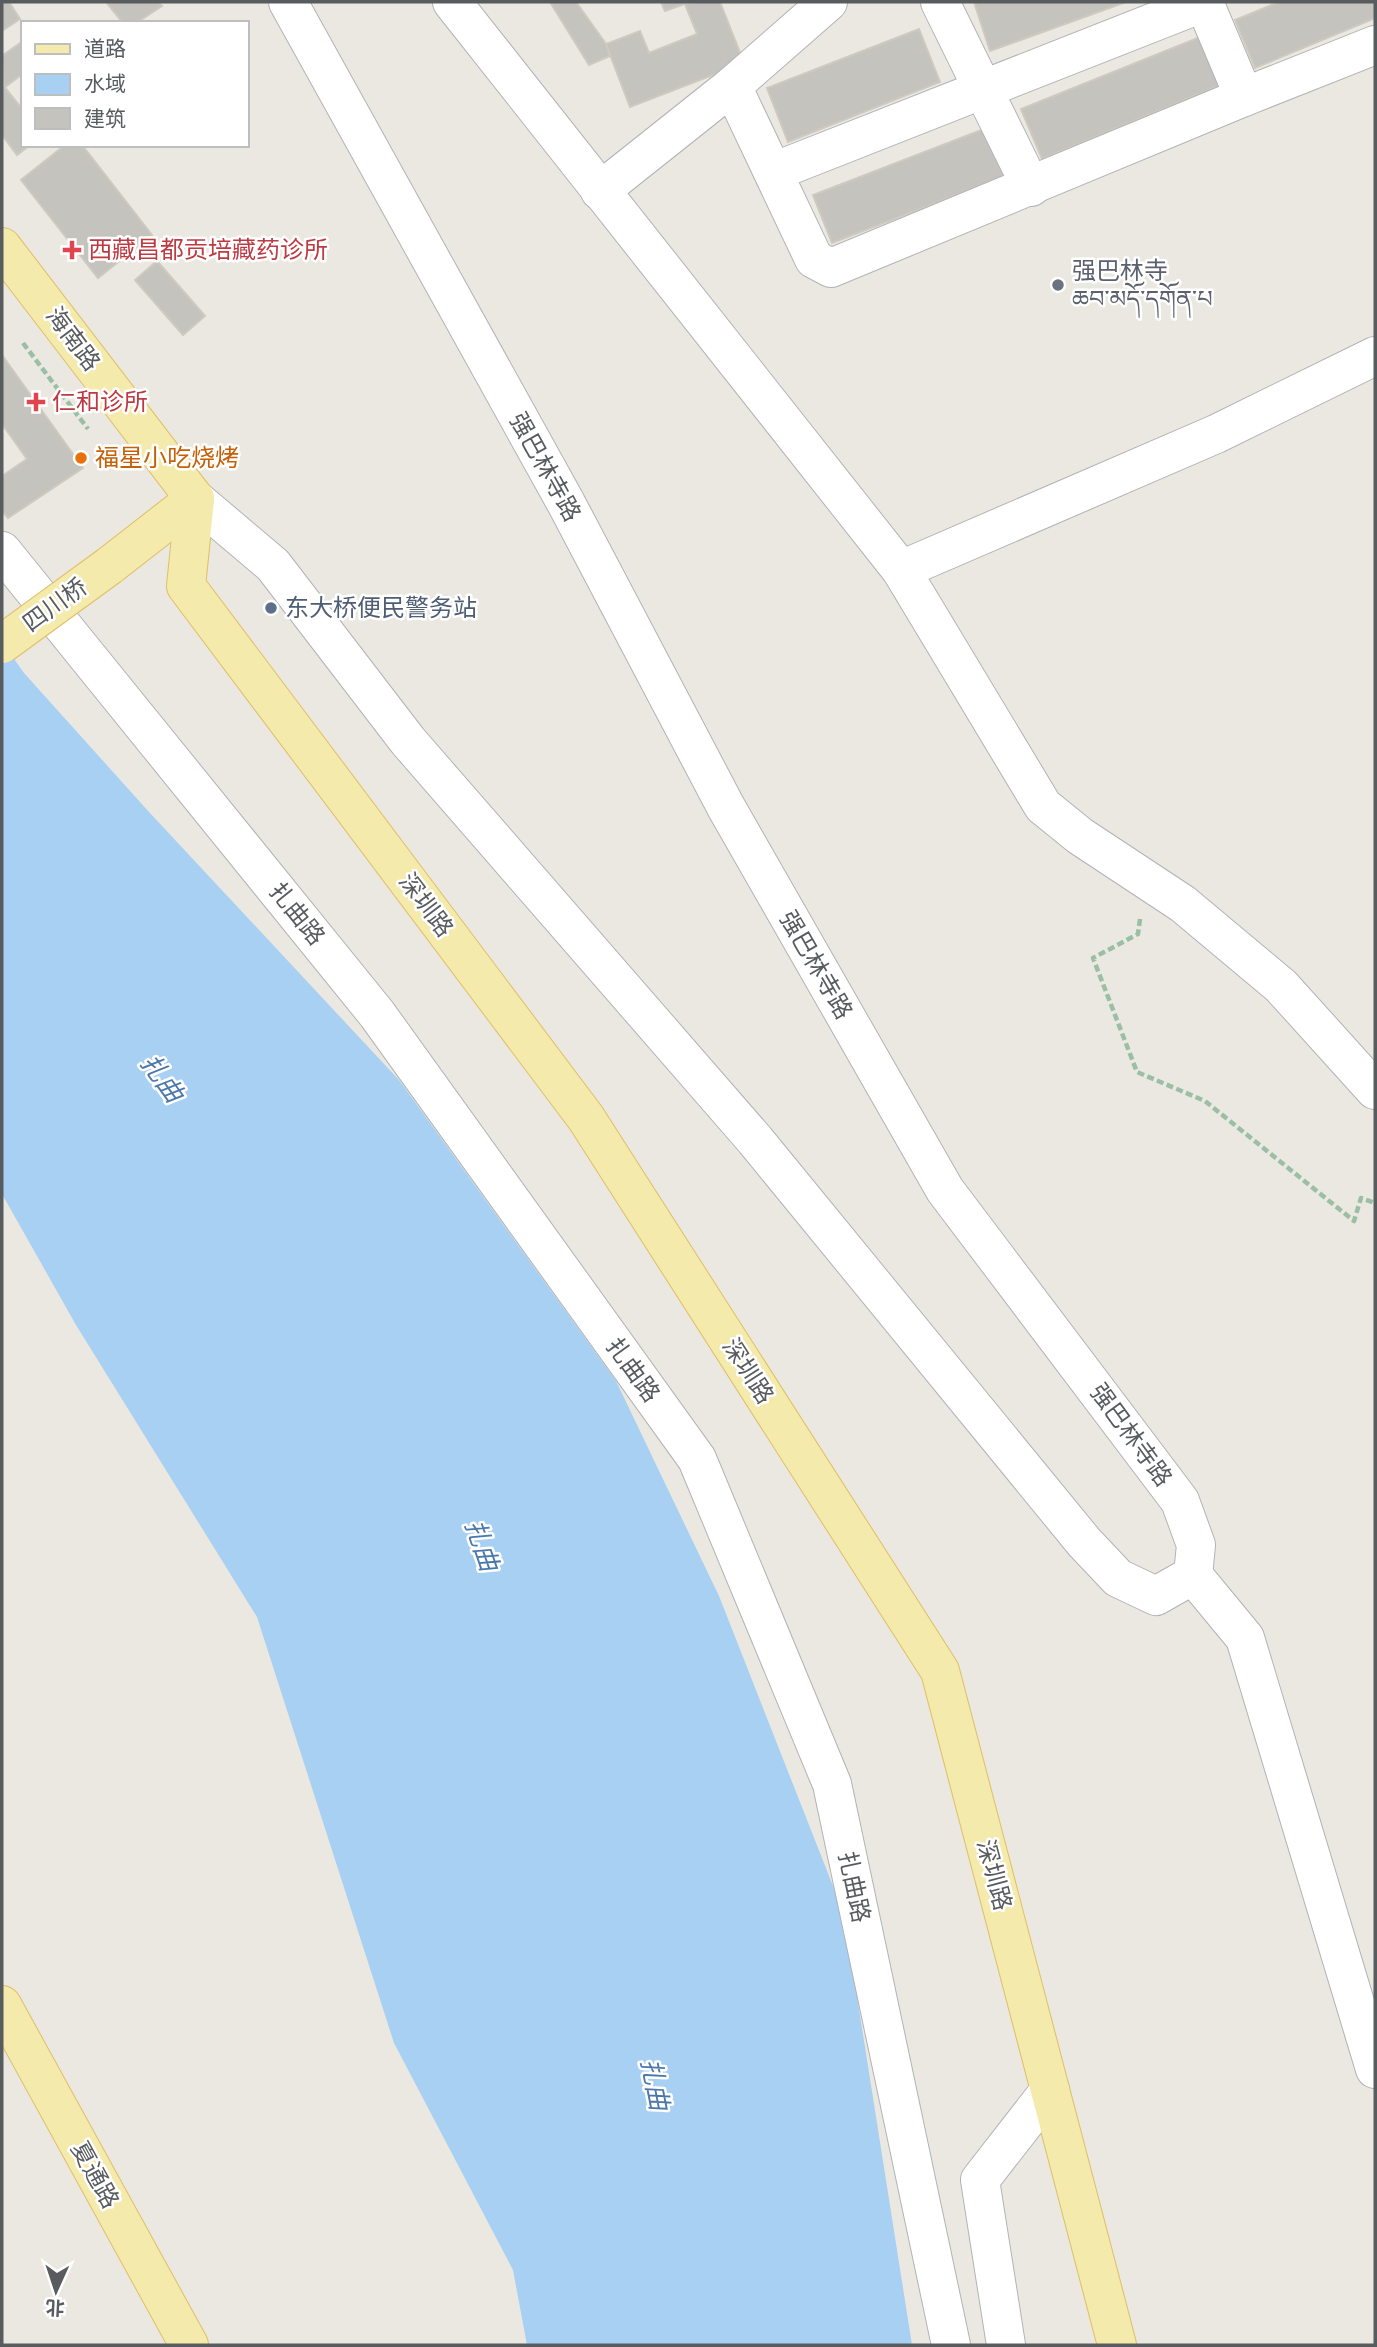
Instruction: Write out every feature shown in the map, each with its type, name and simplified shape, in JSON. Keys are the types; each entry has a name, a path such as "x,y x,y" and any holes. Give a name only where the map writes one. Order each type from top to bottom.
{"main road":[{"name":"海南路","path":"2,247 195,499"},
{"name":"四川桥","path":"2,644 195,499"},
{"name":"深圳路","path":"195,499 186,586 586,1118 940,1671 1117,2345"},
{"name":"夏通路","path":"2,2005 189,2345"}],"street":[{"name":"强巴林寺路","path":"288,2 566,503 726,807 945,1190 1180,1501 1196,1545 1192,1575"},
{"path":"452,2 901,570 1043,806 1080,836 1183,904 1281,986 1375,1090"},
{"path":"600,191 732,86 828,2"},
{"path":"940,2 1031,187"},
{"path":"773,172 1205,2 1244,97"},
{"path":"732,86 814,259 831,268 1375,45"},
{"path":"901,570 1216,434 1375,356"},
{"path":"195,499 273,565 408,741 755,1140 1084,1542 1118,1578 1156,1595 1192,1575 1245,1639 1375,2069"},
{"name":"扎曲路","path":"2,551 377,1014 697,1459 832,1784 951,2345"},
{"path":"1006,2345 980,2180 1051,2090"}],"path":[{"path":"18,335 88,429"},
{"path":"1147,880 1138,934 1093,958 1137,1072 1205,1101 1354,1221 1361,1198 1375,1203"}],"water":[{"name":"扎曲","path":"2,642 24,673 149,812 399,1080 616,1381 719,1596 844,1914 912,2345 527,2345 513,2270 394,2043 257,1617 76,1325 2,1194"}],"building":[{"path":"2,2 9,2 20,19 2,31"},
{"path":"106,2 159,2 162,6 139,21 121,21"},
{"path":"550,2 576,2 606,44 610,56 589,65"},
{"path":"661,2 690,2 665,11"},
{"path":"720,2 744,63 630,107 606,44 640,31 649,53 697,34 685,4"},
{"path":"974,2 1126,2 990,51"},
{"path":"1279,2 1375,2 1375,18 1255,68 1235,20"},
{"path":"919,29 940,82 788,142 767,88"},
{"path":"1200,37 1221,85 1042,159 1021,109"},
{"path":"21,42 21,75 4,88 2,56"},
{"path":"2,84 21,108 21,147 27,147 17,155 2,135"},
{"path":"989,127 1008,175 832,243 813,195"},
{"path":"62,147 84,147 152,235 98,278 21,180"},
{"path":"157,261 205,316 183,335 135,280"},
{"path":"2,355 83,468 8,518 2,511 2,476 27,459 2,424"}],"place":[{"name":"西藏昌都贡培藏药诊所","path":"72,250"},
{"name":"强巴林寺 ཆབ་མདོ་དགོན་པ","path":"1058,285"},
{"name":"仁和诊所","path":"36,402"},
{"name":"福星小吃烧烤","path":"81,458"},
{"name":"东大桥便民警务站","path":"271,608"}]}
